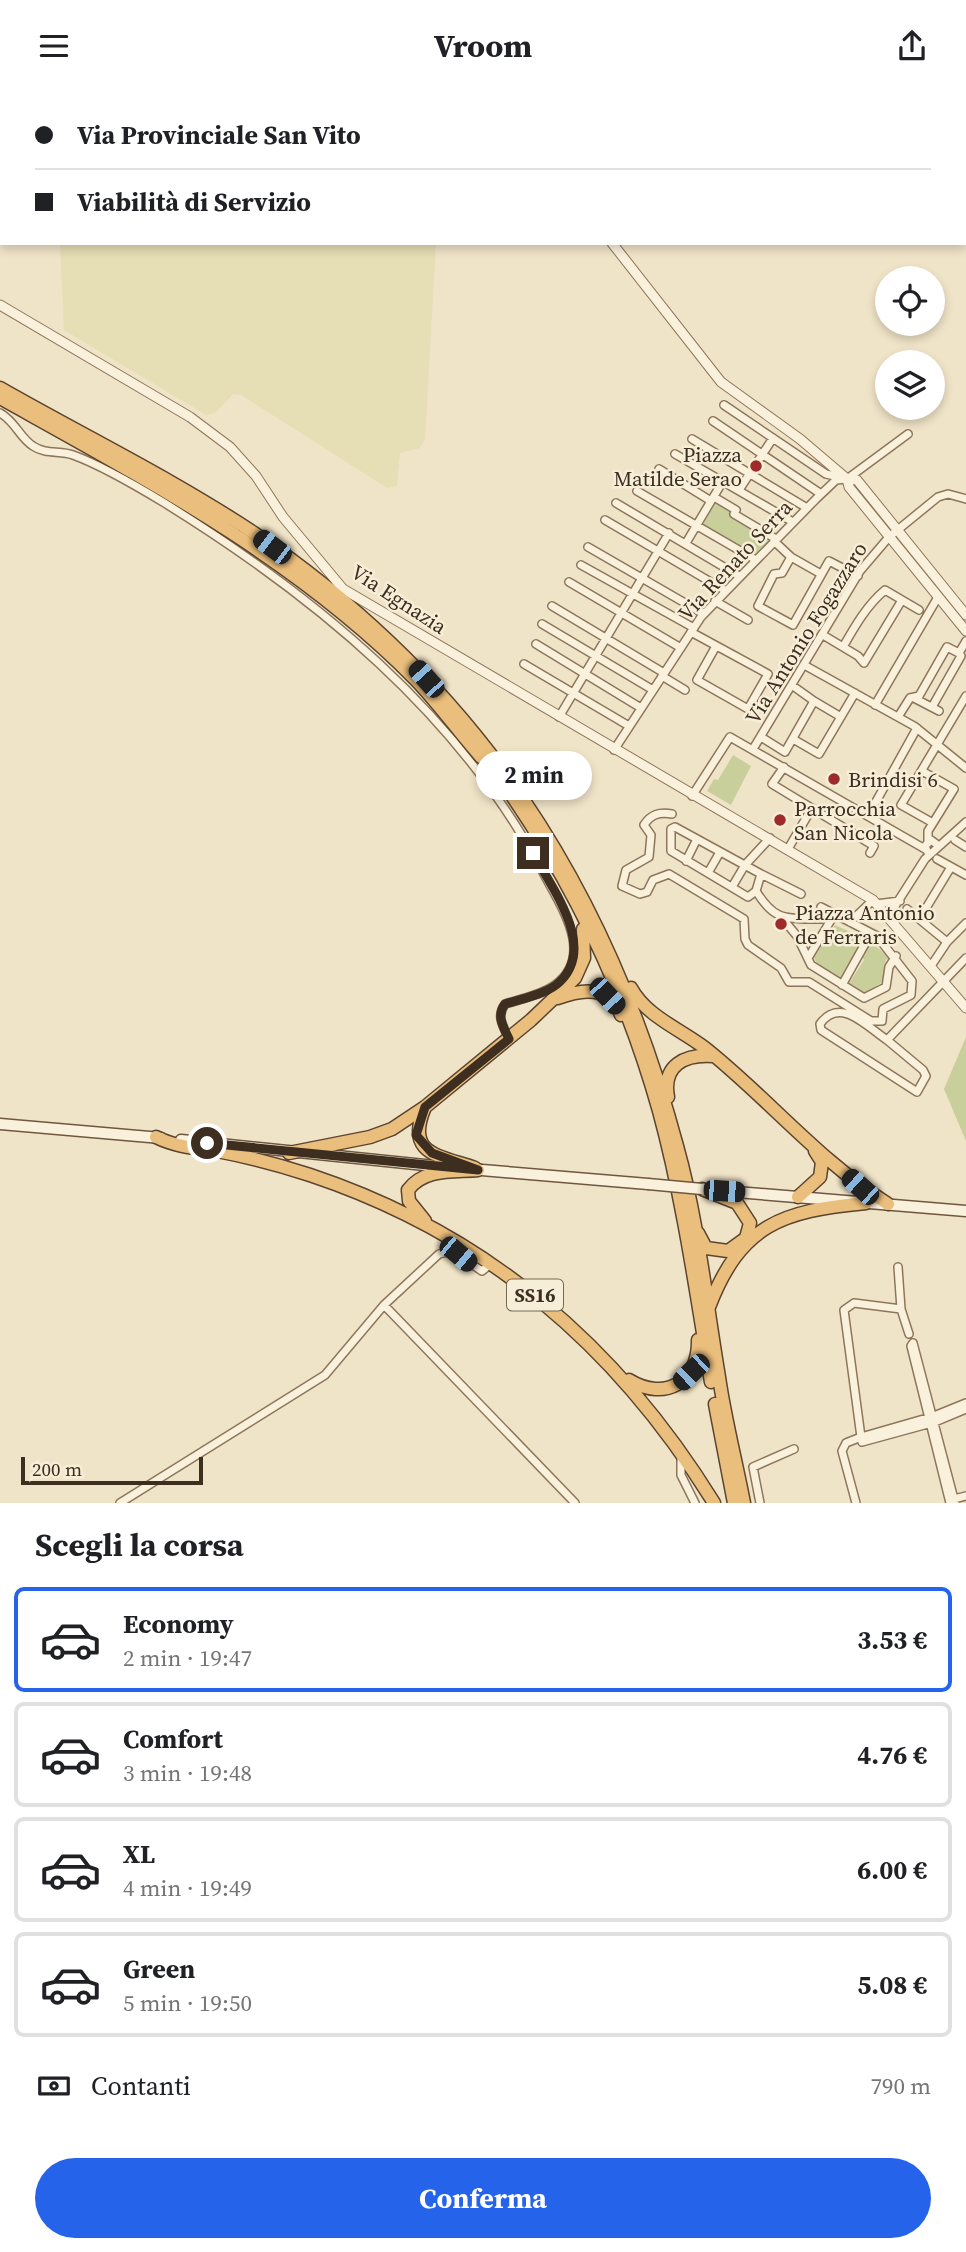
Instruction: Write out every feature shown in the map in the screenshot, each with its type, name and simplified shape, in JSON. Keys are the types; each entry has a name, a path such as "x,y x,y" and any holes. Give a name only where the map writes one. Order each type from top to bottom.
{"highway":[{"path":"0,387 7,397 187,503 265,553 356,625 416,681 502,783 546,846 610,972 662,1124 734,1503"},
{"path":"7,397 197,498 254,533 393,643 443,697 534,812 572,875 636,997 713,1056 813,1148 860,1187 888,1204"},
{"path":"289,1153 370,1137 392,1129 425,1107 509,1039 575,978 584,958 586,943 580,915"},
{"path":"604,938 644,1034 678,1149"},
{"path":"554,1000 578,991 593,990 607,996 618,1007 641,1069 647,1074"},
{"path":"713,1056 683,1058 672,1067 666,1089 744,1503"},
{"path":"425,1107 417,1125 416,1135 423,1145 432,1153 478,1170"},
{"name":"SS16","path":"156,1137 171,1145 262,1160 313,1176 436,1230 492,1262 554,1309 621,1375 651,1411 714,1503"},
{"path":"798,1197 820,1178 822,1162 813,1148"},
{"path":"436,1230 415,1213 409,1202 408,1190 426,1174 478,1170"},
{"path":"689,1205 706,1248 728,1251 746,1238 750,1223 742,1207 719,1193 702,1189"},
{"path":"709,1307 726,1269 767,1225 817,1207 866,1203"},
{"path":"621,1375 640,1387 659,1391 676,1386 691,1372 699,1353 688,1253"},
{"path":"651,1411 654,1397 659,1391"}],"main road":[{"path":"0,1124 156,1137 289,1153 966,1211"}],"street":[{"path":"614,245 721,382 800,439 847,479 849,487 966,631"},
{"name":"Via Egnazia","path":"0,305 190,417 230,447 256,476 283,517 343,589 692,796 770,838 874,902 966,1008"},
{"path":"724,405 826,474 857,480 966,615"},
{"path":"0,413 11,419 31,446 47,453 71,454 162,502 303,597 355,641 433,717 496,796 533,853 568,919 575,940 572,962 556,985 505,1004 500,1011 500,1021 509,1039"},
{"path":"713,421 821,494"},
{"name":"Via Renato Serra","path":"614,750 692,630 715,601 836,480 847,479 908,434"},
{"path":"739,491 773,438"},
{"path":"692,439 807,507"},
{"path":"675,454 793,522"},
{"path":"659,469 736,510 734,514 775,540 791,557 821,574"},
{"path":"686,543 723,481"},
{"path":"637,491 755,560"},
{"name":"Via Antonio Fogazzaro","path":"753,749 806,666 858,576 889,537 938,497 948,494 966,499"},
{"path":"616,503 739,576"},
{"path":"605,520 726,591"},
{"path":"559,717 668,533"},
{"path":"589,547 704,614"},
{"path":"791,557 782,573 774,575 758,606 793,625 829,561 858,576"},
{"path":"581,565 768,674 748,709 697,680 716,646"},
{"path":"569,582 681,648"},
{"path":"843,647 863,612 873,606 885,590 919,610"},
{"path":"876,705 938,597"},
{"path":"823,635 864,663 902,600"},
{"path":"715,601 748,620"},
{"path":"552,606 685,690"},
{"path":"542,624 653,690"},
{"path":"913,697 935,709 966,641"},
{"path":"536,645 642,708"},
{"path":"898,717 910,698 919,696 947,647 959,653"},
{"path":"524,664 629,726"},
{"path":"806,666 917,728 966,768"},
{"path":"793,686 841,717"},
{"path":"793,739 819,754 855,694"},
{"path":"933,823 901,805 966,697"},
{"path":"761,737 785,752 814,701"},
{"path":"868,816 917,728"},
{"path":"692,796 730,737 930,850 966,876"},
{"path":"784,767 772,784 874,846 870,853"},
{"path":"888,918 930,850 928,831 954,789 922,771"},
{"path":"788,849 812,808"},
{"path":"672,814 660,812 649,817 644,825 651,835 649,857 626,870 622,886 640,894 647,892 653,880 669,874 744,919 748,945 781,968 789,982 809,982 871,1021 882,1021 883,1009 907,997 914,988 896,956 871,933 835,918 782,918"},
{"path":"930,850 937,852 939,846 966,822"},
{"path":"761,874 756,891 748,897 671,852 671,829 675,827 801,894"},
{"path":"732,887 745,865 770,838"},
{"path":"686,861 697,839"},
{"path":"955,840 966,847"},
{"path":"708,873 720,852"},
{"path":"920,918 951,867"},
{"path":"756,891 765,906 782,918 802,944 811,965 864,998 887,987 889,967 896,956"},
{"path":"850,922 874,902 900,901"},
{"path":"821,907 835,918"},
{"path":"907,909 947,942"},
{"path":"808,958 835,918"},
{"path":"931,966 947,942 966,923"},
{"path":"842,985 871,933"},
{"path":"887,1040 966,958"},
{"path":"846,1011 887,1040 923,1070 926,1076 917,1092 821,1030 820,1024 836,1012 846,1011"},
{"path":"120,1503 325,1375 384,1305 445,1251 452,1251 478,1270 486,1270 492,1262"},
{"path":"898,1267 901,1309 909,1333"},
{"path":"861,1437 844,1310 854,1303 901,1309"},
{"path":"384,1305 575,1503"},
{"path":"932,1419 911,1346 913,1343 932,1419 952,1501 966,1496"},
{"path":"932,1419 966,1403"},
{"path":"856,1503 842,1451 846,1443 966,1409"},
{"path":"760,1503 753,1468 794,1450"},
{"path":"681,1454 681,1475 695,1503"}],"shaded area":[{"path":"60,245 436,245 425,439 420,448 400,453 397,486 387,488 241,395 233,394 215,413 206,415 64,330"}],"green space":[{"path":"717,501 773,538 754,556 702,526"},
{"path":"733,755 751,766 731,805 707,791 714,779 718,780"},
{"path":"835,925 866,939 840,980 818,966 813,956"},
{"path":"870,942 891,958 886,960 882,982 863,995 848,985 864,960 861,955"},
{"path":"966,1037 966,1141 944,1089"}],"place":[{"name":"Piazza Matilde Serao","path":"756,466"},
{"name":"Brindisi 6","path":"834,779"},
{"name":"Parrocchia San Nicola","path":"780,820"},
{"name":"Piazza Antonio de Ferraris","path":"781,924"}],"route":[{"path":"207,1143 478,1170 432,1153 416,1135 417,1125 425,1107 509,1039 500,1021 500,1011 505,1004 556,985 572,962 575,940 568,919 533,853"}]}
